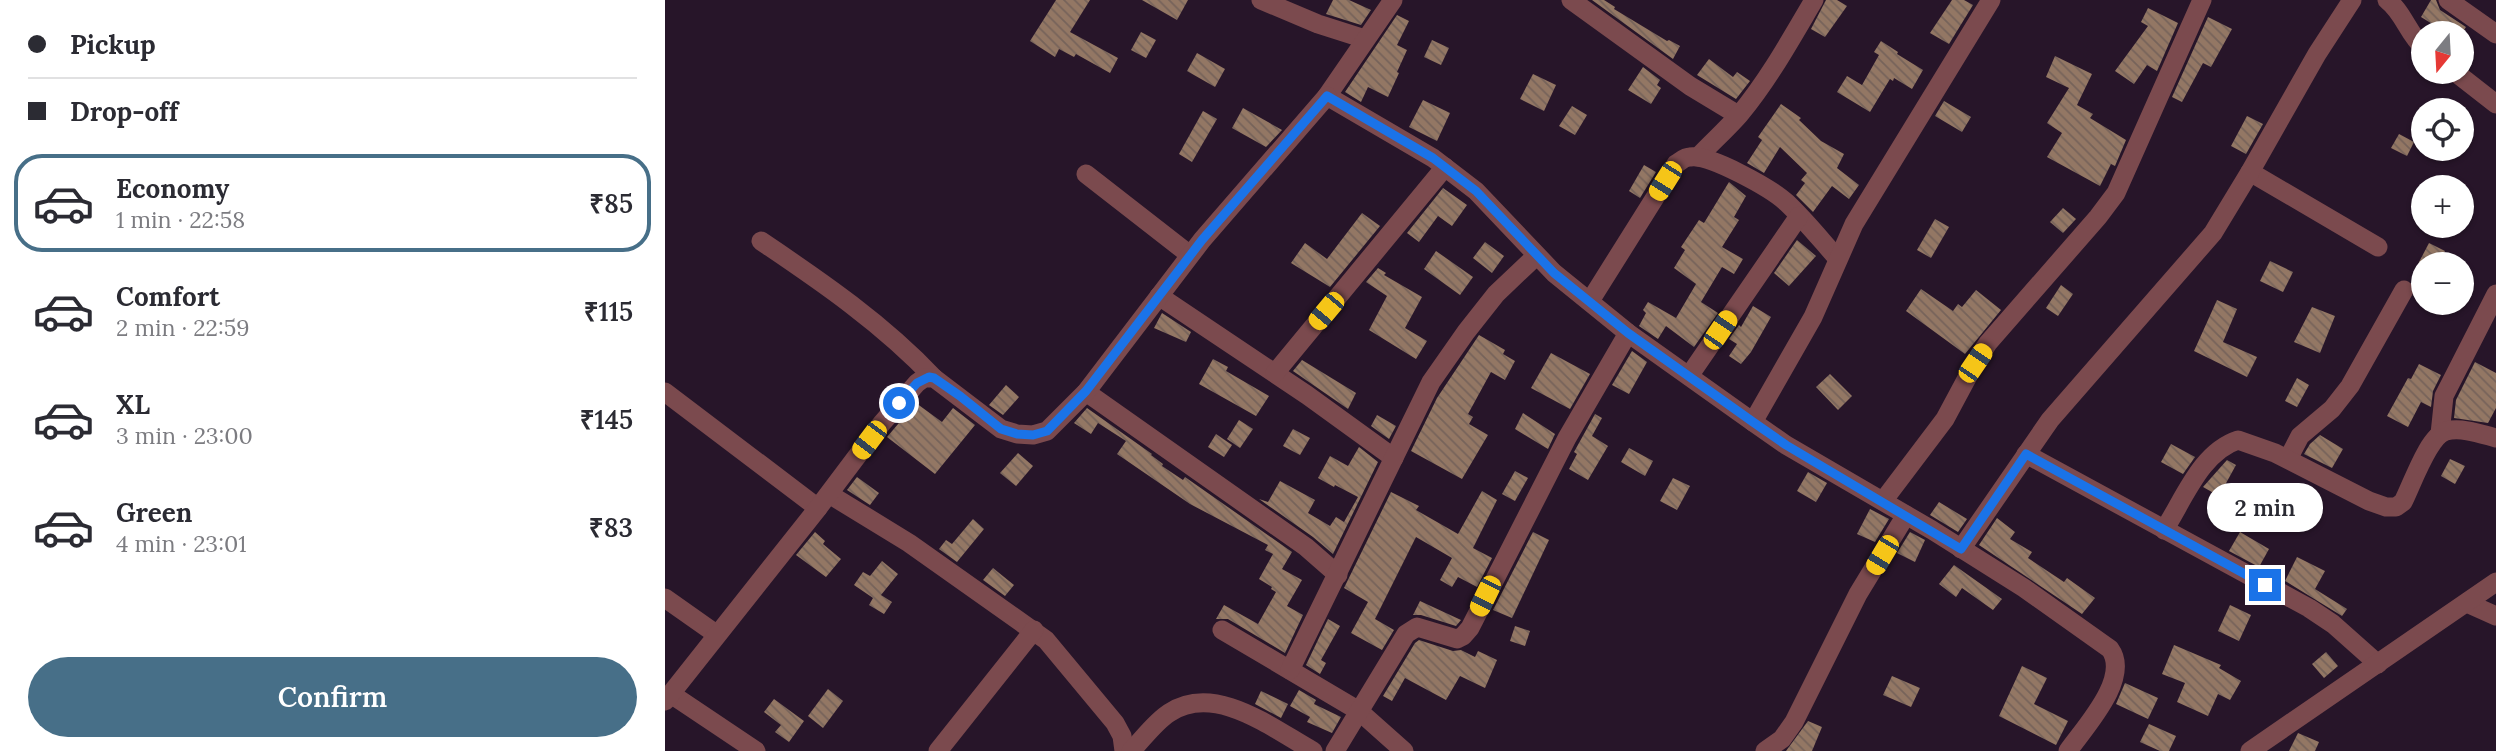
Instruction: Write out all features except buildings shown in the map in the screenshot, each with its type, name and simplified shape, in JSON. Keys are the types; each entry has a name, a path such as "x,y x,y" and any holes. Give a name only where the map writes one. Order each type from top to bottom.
{"street":[{"path":"1261,0 1318,24 1365,39"},
{"path":"761,241 837,292 934,378 1001,429 1033,435 1047,431 1086,391 1190,255 1327,96 1393,0"},
{"path":"1571,0 1690,86 1738,115"},
{"path":"1698,157 1738,115 1776,64 1814,0"},
{"path":"1753,422 1813,317 1854,223 1991,0"},
{"path":"1883,501 1945,419 1988,344 2098,218 2116,193 2201,0"},
{"path":"1961,549 2026,454 2076,388 2213,233 2317,54 2352,0"},
{"path":"2387,0 2394,6 2411,34"},
{"path":"2448,0 2496,34"},
{"path":"2470,84 2496,104"},
{"path":"1327,96 1445,167 1476,191 1536,256 1628,333 1753,422 1786,445 2024,588 2110,649 2115,656 2117,667 2108,693 2068,751"},
{"path":"1590,301 1676,164 1687,157 1698,157 1741,174 1768,189 1785,201 1838,259"},
{"path":"1275,373 1445,167"},
{"path":"2250,173 2378,247"},
{"path":"1086,174 1190,255"},
{"path":"1689,376 1799,216"},
{"path":"1290,670 1431,382 1496,294 1536,256"},
{"path":"2288,459 2300,436 2332,409 2350,386 2405,290"},
{"path":"2164,530 2202,468 2215,452 2227,443 2238,440 2252,443 2288,459 2369,500 2386,507 2396,507 2403,502 2429,448 2440,434 2444,397 2496,294"},
{"path":"1159,296 1275,373 1394,458"},
{"path":"1335,751 1399,644 1412,629 1425,629 1457,639 1470,628 1567,438 1628,333"},
{"path":"755,751 668,697 824,501 882,423 917,383 924,378 934,378"},
{"path":"1086,391 1306,547 1338,575"},
{"path":"665,392 824,501 909,543 1034,630 1053,647 1115,723 1122,736 1123,751"},
{"path":"2440,434 2457,430 2496,438"},
{"path":"2026,454 2309,608 2333,624 2378,664"},
{"path":"1765,751 1782,738 1794,722 1858,594 1906,515"},
{"path":"2250,751 2496,582"},
{"path":"665,598 716,634"},
{"path":"2467,603 2496,616"},
{"path":"938,751 1034,630"},
{"path":"1222,630 1359,711 1405,751"},
{"path":"1131,751 1168,713 1185,705 1202,703 1219,704 1239,710 1313,751"}],"route":[{"path":"899,403 917,383 929,377 960,396 1001,429 1033,435 1047,431 1073,407 1202,240 1327,96 1433,158 1476,191 1554,273 1628,333 1786,445 1961,549 2026,454 2265,585"}]}
